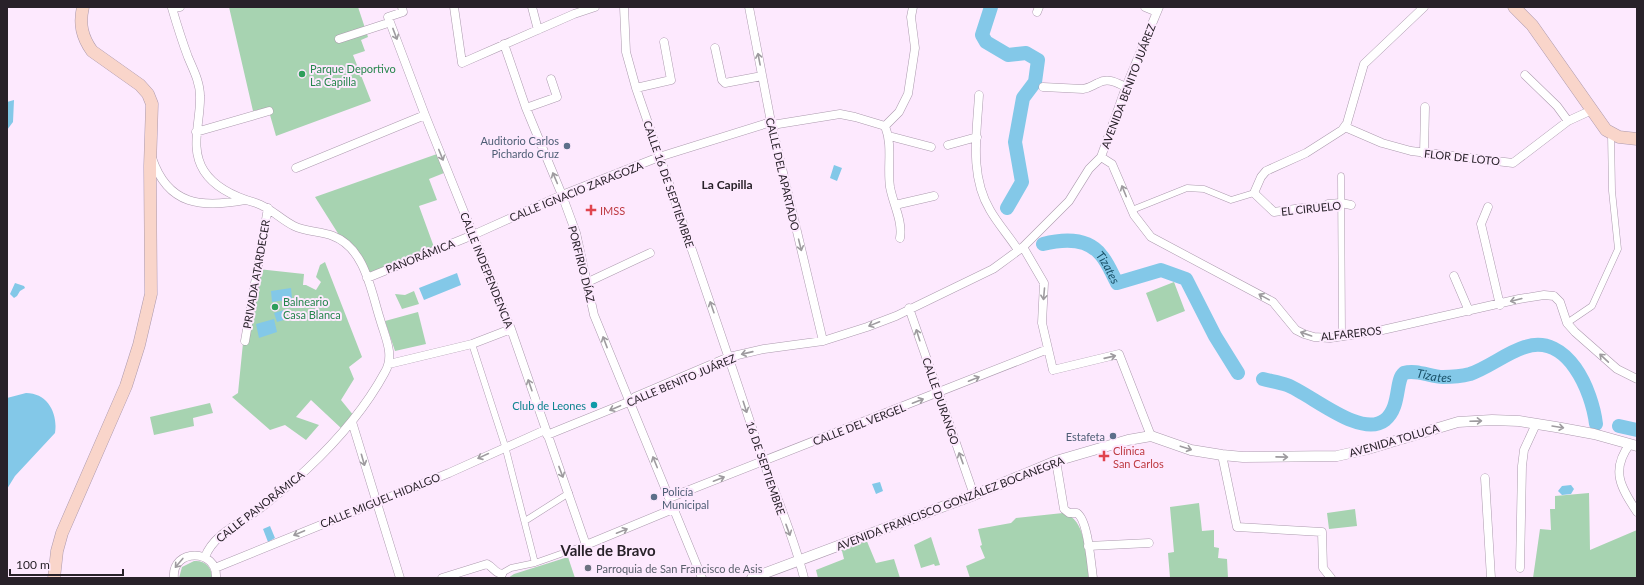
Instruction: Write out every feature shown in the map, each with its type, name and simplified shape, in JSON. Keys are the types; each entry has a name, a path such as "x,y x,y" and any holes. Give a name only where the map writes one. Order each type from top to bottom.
{"main road":[{"path":"54,578 57,551 62,533 126,386 145,320 150,294 151,276 150,151 153,113 150,99 140,85 92,51 82,32 81,19 83,7"},
{"path":"1514,7 1535,29 1606,130 1611,134 1628,139 1637,139"},
{"path":"1526,7 1544,28 1612,124 1621,129 1637,131"}],"street":[{"name":"CALLE INDEPENDENCIA","path":"402,7 403,12 388,17 425,115 511,330 586,545"},
{"path":"454,7 462,62 538,30 573,11 596,7"},
{"path":"532,7 538,30"},
{"name":"CALLE 16 DE SEPTIEMBRE","path":"624,7 626,52 636,88 729,357"},
{"name":"CALLE DEL APARTADO","path":"749,7 772,123 823,341"},
{"path":"900,238 902,228 890,186 889,136 885,126 899,112 908,94 915,48 912,22 913,7"},
{"path":"1145,7 1158,10"},
{"path":"1132,210 1187,188 1204,189 1231,200 1254,193 1261,176 1266,171 1306,154 1345,126 1364,64 1424,7"},
{"path":"176,8 200,91 196,132 198,155 205,173 217,185 245,200 268,208 294,226 311,232 332,235 340,239 356,256 367,278 390,353 389,364 472,344 511,330"},
{"name":"AVENIDA BENITO JUÁREZ","path":"909,308 993,269 1020,249 1064,206 1089,169 1101,157 1126,87 1158,10"},
{"path":"339,38 384,24"},
{"path":"636,88 671,80 664,42"},
{"name":"PORFIRIO DÍAZ","path":"504,44 526,108 562,195 576,234 588,282 594,315 702,578"},
{"path":"715,48 722,80 725,83 762,76"},
{"path":"1525,75 1557,106 1568,121"},
{"path":"526,108 557,97 551,78"},
{"path":"1043,87 1083,89 1089,88 1100,81 1111,80 1126,87"},
{"path":"980,95 976,161 982,193 990,210 1044,283 1042,323 1053,370 1119,354 1151,436"},
{"path":"1424,154 1425,107"},
{"name":"FLOR DE LOTO","path":"1345,126 1382,143 1424,154 1513,163 1568,121 1592,110"},
{"path":"196,132 269,111"},
{"name":"CALLE IGNACIO ZARAGOZA","path":"473,235 562,195 659,157 772,123 840,114 885,126"},
{"path":"296,168 425,115"},
{"path":"1567,323 1592,306 1618,249 1612,191 1611,134"},
{"path":"889,136 931,147"},
{"path":"948,145 977,137"},
{"path":"150,151 160,176 170,188 182,198 211,205 245,200"},
{"name":"ALFAREROS","path":"1101,157 1108,160 1116,170 1132,210 1139,223 1151,237 1272,302 1300,332 1314,337 1342,336 1397,328 1500,305 1519,299 1544,295 1554,296 1560,302 1567,323 1616,369 1637,379"},
{"path":"1341,176 1342,336"},
{"name":"EL CIRUELO","path":"1254,193 1274,212 1323,207 1328,204 1341,203 1351,205"},
{"path":"895,205 934,196"},
{"path":"1488,206 1481,224 1500,305"},
{"name":"PRIVADA ATARDECER","path":"245,341 268,208"},
{"name":"PANORÁMICA","path":"367,278 473,235"},
{"path":"588,282 650,253"},
{"path":"1454,276 1469,311"},
{"name":"CALLE BENITO JUÁREZ","path":"546,433 630,401 729,357 764,349 823,341 896,316 909,308"},
{"name":"CALLE DURANGO","path":"909,308 974,495"},
{"path":"472,344 505,446 535,563"},
{"name":"CALLE DEL VERGEL","path":"669,498 1048,349"},
{"name":"16 DE SEPTIEMBRE","path":"729,357 763,461 799,559 804,578"},
{"name":"CALLE PANORÁMICA","path":"205,557 214,542 261,508 307,469 352,422 366,404 389,364"},
{"name":"AVENIDA TOLUCA","path":"1151,436 1192,450 1222,455 1244,457 1337,456 1368,450 1458,422 1513,421 1594,434 1634,445"},
{"path":"352,422 375,502 400,578"},
{"path":"1520,568 1522,466 1524,450 1536,424"},
{"name":"CALLE MIGUEL HIDALGO","path":"215,568 449,473 505,446 546,433"},
{"name":"AVENIDA FRANCISCO GONZÁLEZ BOCANEGRA","path":"752,578 799,559 974,495 1056,461 1128,440 1151,436"},
{"path":"1634,445 1621,460 1619,478 1623,490 1637,512"},
{"path":"1222,455 1237,527 1322,532 1323,568 1331,578"},
{"path":"1056,461 1064,509 1067,512 1077,512 1080,515 1088,546 1093,578"},
{"path":"1486,478 1491,578"},
{"path":"525,521 569,493"},
{"path":"442,578 487,564 502,576 511,568 535,563 586,545 673,509"},
{"path":"1088,546 1149,543"},
{"path":"174,578 174,569 181,559 193,554 205,557 211,562 215,568 216,578"}],"green space":[{"name":"Parque Deportivo La Capilla","path":"229,7 358,7 368,37 361,40 365,51 353,55 371,101 276,136 268,108 253,111"},
{"path":"437,154 444,173 429,179 437,200 419,206 434,247 370,273 339,235 315,197"},
{"path":"325,262 362,357 349,367 354,379 341,400 354,416 342,429 311,400 296,417 319,425 306,440 285,425 270,430 232,397 238,393 244,333 258,269 304,274 303,285 316,290 321,282 316,277 320,265"},
{"path":"1174,282 1185,311 1157,322 1146,293"},
{"path":"414,291 419,304 402,309 395,294 405,295"},
{"path":"418,312 426,344 395,351 385,321"},
{"path":"210,403 213,413 193,418 194,426 154,435 150,417"},
{"path":"1589,493 1590,550 1637,530 1637,578 1533,578 1540,529 1551,530 1550,509 1555,509 1555,496"},
{"path":"1199,503 1202,531 1214,530 1214,547 1219,548 1218,558 1227,559 1228,578 1170,578 1168,553 1174,552 1170,507"},
{"path":"1355,509 1357,526 1329,529 1327,513"},
{"path":"1063,513 1071,516 1081,531 1086,550 1089,578 970,578 966,566 985,558 980,546 982,545 978,529 1011,523 1016,518"},
{"path":"931,537 940,565 935,566 934,564 921,568 914,545"},
{"path":"866,539 876,563 894,559 900,578 818,578 816,570 844,559 841,547"},
{"path":"568,557 575,578 508,578 514,574"},
{"path":"194,561 205,563 211,571 212,578 179,578 182,567"}],"water":[{"path":"14,100 13,122 7,130 7,102"},
{"path":"834,165 842,168 837,181 830,178"},
{"path":"457,273 461,285 424,300 419,288"},
{"path":"15,283 24,286 25,288 14,298 10,294"},
{"path":"291,288 292,299 272,302 271,291"},
{"path":"284,310 287,319 277,322 274,313"},
{"path":"274,319 277,332 259,338 256,324"},
{"path":"26,393 34,394 40,397 50,406 55,419 55,433 15,476 7,489 7,398"},
{"path":"880,482 883,491 876,494 872,484"},
{"path":"1571,485 1574,489 1571,494 1562,495 1558,491 1562,486"},
{"path":"270,526 275,538 268,542 263,529"}],"waterway":[{"name":"Tizates","path":"991,7 982,35 986,42 1008,55 1026,53 1038,60 1035,82 1023,98 1015,142 1022,182 1007,208"},
{"name":"Tizates","path":"1043,244 1059,241 1074,241 1089,245 1103,258 1117,283 1161,270 1186,279 1215,336 1238,373"},
{"name":"Tizates","path":"1263,379 1287,385 1350,420 1363,424 1375,424 1385,420 1390,415 1396,401 1399,381 1404,373 1413,372 1438,377 1467,375 1525,347 1540,345 1554,348 1575,368 1583,381 1589,396 1594,411 1596,424"},
{"name":"Tizates","path":"1619,426 1637,430"}],"place":[{"name":"Parque Deportivo La Capilla","path":"302,74"},
{"name":"Auditorio Carlos Pichardo Cruz","path":"567,146"},
{"name":"IMSS","path":"591,210"},
{"name":"Balneario Casa Blanca","path":"275,307"},
{"name":"Club de Leones","path":"594,405"},
{"name":"Estafeta","path":"1113,436"},
{"name":"Clínica San Carlos","path":"1104,456"},
{"name":"Policía Municipal","path":"654,497"},
{"name":"Parroquia de San Francisco de Asis","path":"588,568"}],"district":[{"name":"La Capilla","path":"727,184"},
{"name":"Valle de Bravo","path":"608,550"}]}
